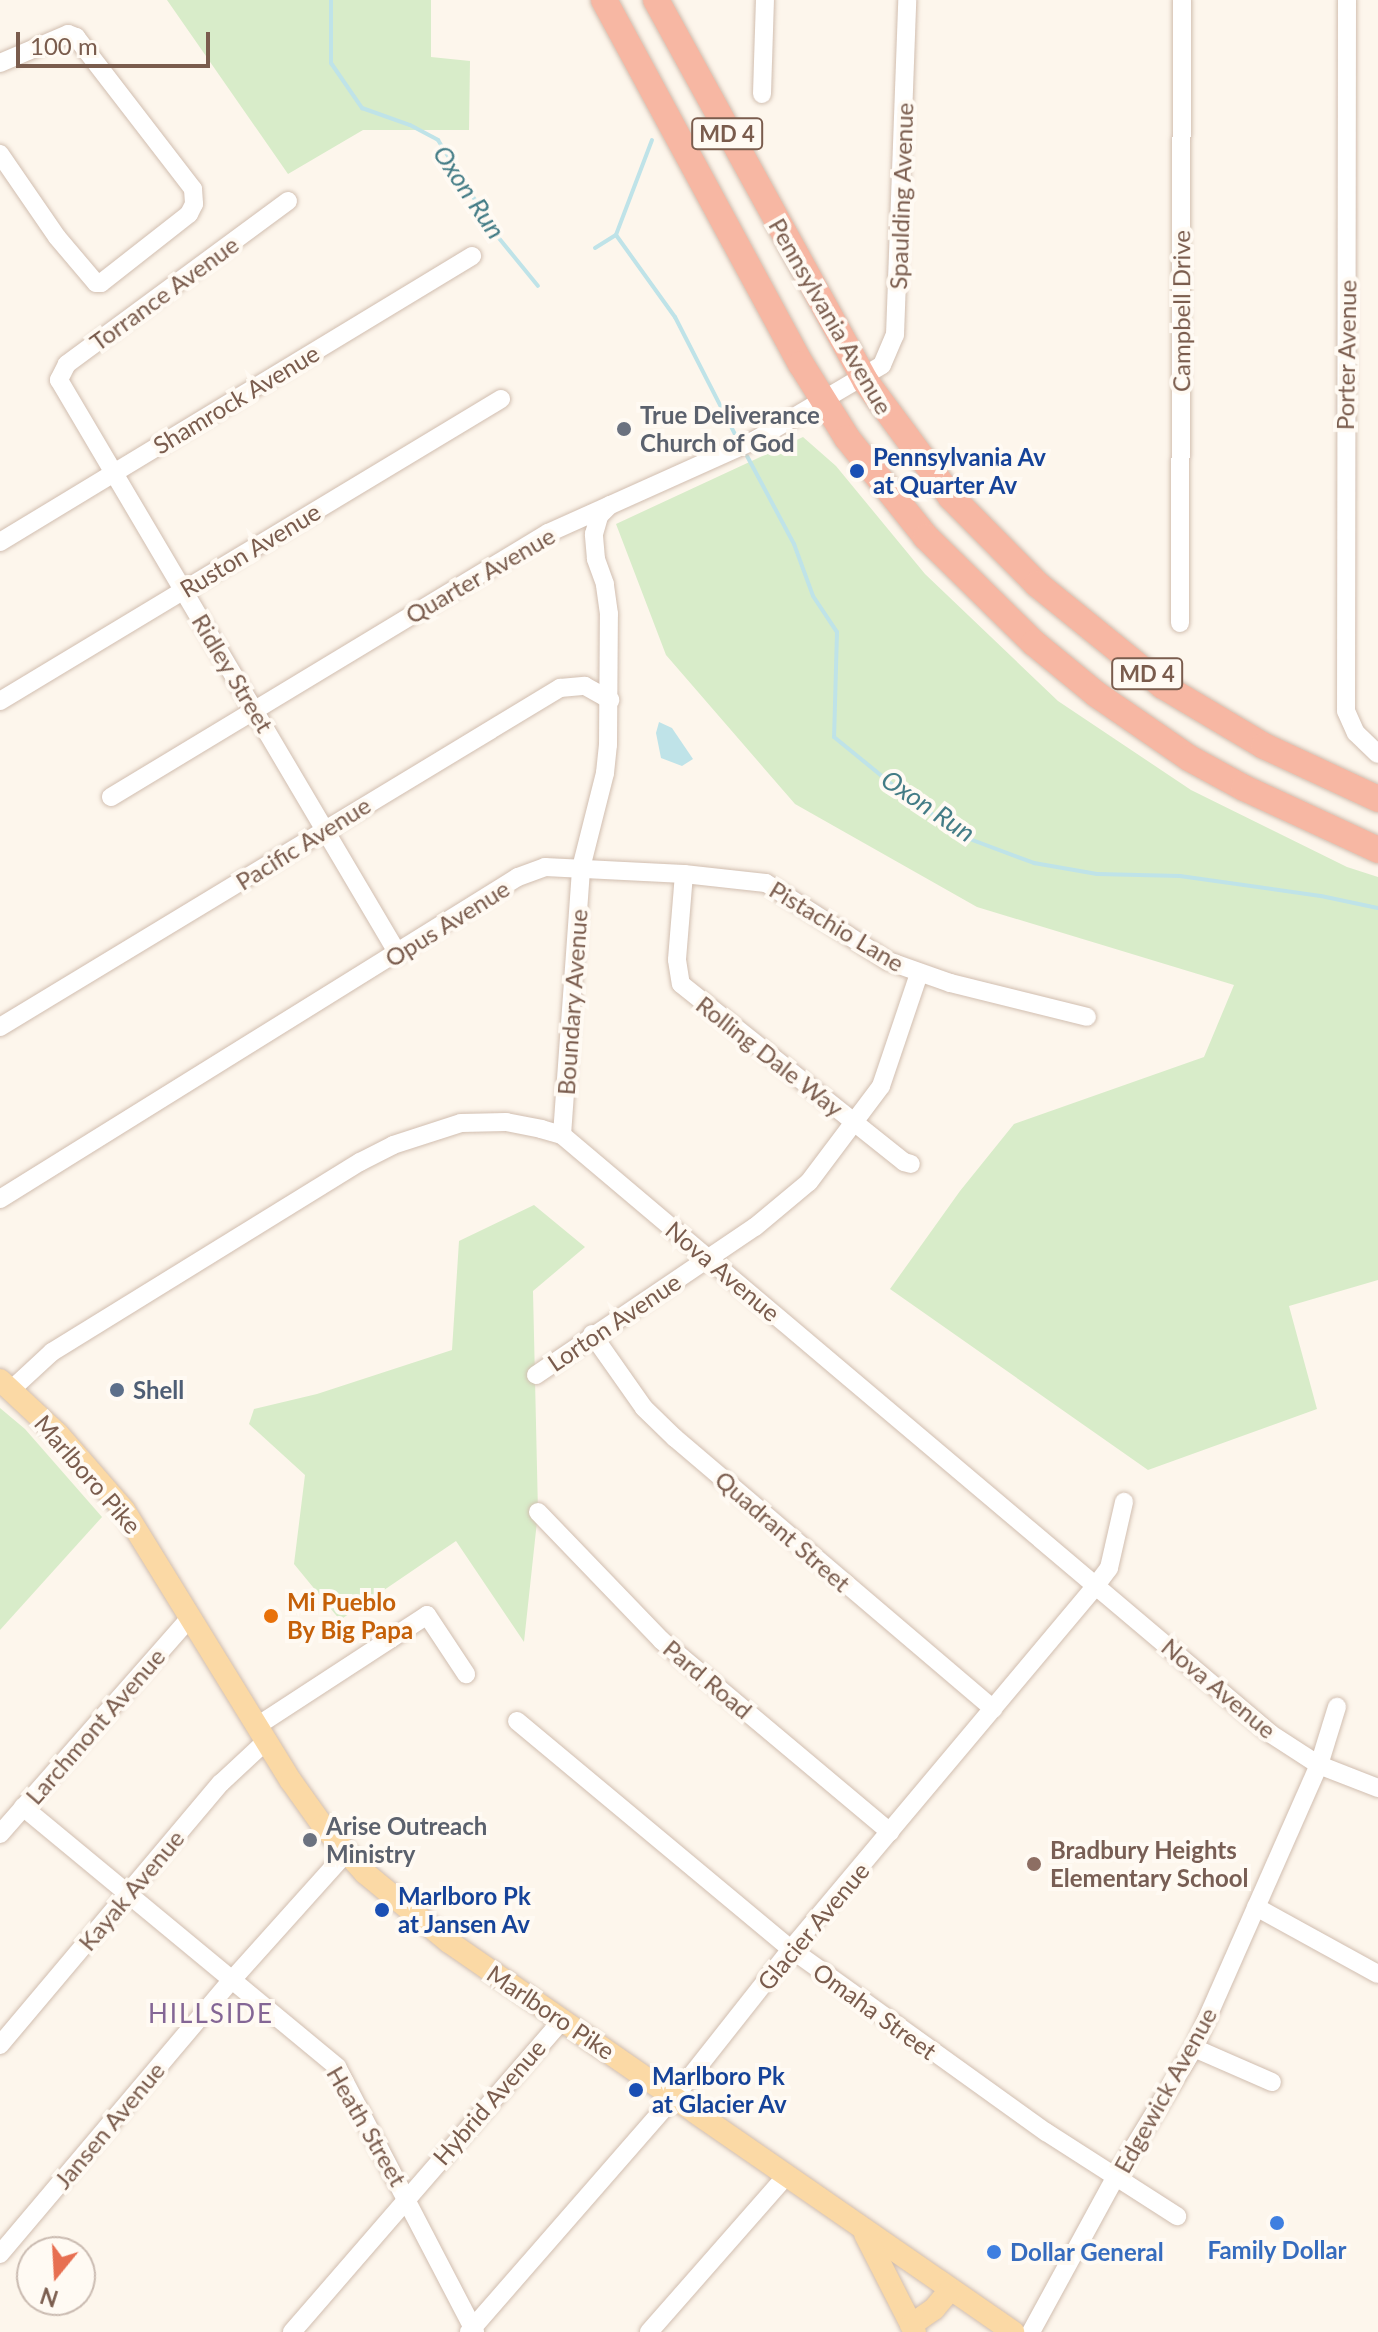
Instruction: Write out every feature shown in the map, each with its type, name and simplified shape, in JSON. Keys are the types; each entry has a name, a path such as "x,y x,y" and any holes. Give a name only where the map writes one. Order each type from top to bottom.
{"highway":[{"name":"Pennsylvania Avenue","path":"604,0 753,280 824,402 889,492 968,582 1096,694 1189,758 1244,788 1378,850"},
{"name":"Pennsylvania Avenue","path":"656,0 863,377 903,436 984,532 1037,584 1126,658 1209,716 1318,773 1378,799"}],"main road":[{"name":"Marlboro Pike","path":"6,1385 58,1434 124,1510 321,1824 346,1853 408,1912 1013,2332"},
{"path":"863,2229 907,2330 934,2309 950,2290"}],"street":[{"path":"762,94 765,0"},
{"name":"Spaulding Avenue","path":"863,377 882,365 895,335 907,0"},
{"name":"Campbell Drive","path":"1180,623 1182,0"},
{"name":"Porter Avenue","path":"1347,0 1346,711 1356,733 1378,754"},
{"path":"0,63 68,34 81,42 194,192 189,214 101,283 94,283 57,237 0,154"},
{"name":"Torrance Avenue","path":"66,394 59,380 67,364 288,201"},
{"name":"Shamrock Avenue","path":"0,542 472,256"},
{"name":"Quarter Avenue","path":"111,797 498,561 611,504 757,439 863,377"},
{"name":"Ridley Street","path":"66,394 398,954"},
{"name":"Ruston Avenue","path":"0,701 501,399"},
{"path":"581,868 605,773 610,700 609,614 605,584 596,559 594,534 599,516 611,504"},
{"name":"Pacific Avenue","path":"0,1027 325,827 560,688 585,686 610,700"},
{"name":"Opus Avenue","path":"0,1199 528,872 555,866 581,868"},
{"name":"Pistachio Lane","path":"581,868 760,881 774,886 872,953 919,974 1087,1017"},
{"name":"Boundary Avenue","path":"562,1135 581,868"},
{"name":"Rolling Dale Way","path":"684,874 677,960 681,984 911,1164"},
{"name":"Lorton Avenue","path":"536,1375 592,1334 709,1259 796,1195 881,1086 919,974"},
{"name":"Nova Avenue","path":"6,1385 52,1352 360,1162 393,1145 461,1123 506,1122 562,1135 1271,1734 1319,1765 1378,1788"},
{"name":"Quadrant Street","path":"592,1334 644,1408 665,1429 993,1709"},
{"name":"Glacier Avenue","path":"473,2330 675,2096 791,1949 1097,1584 1109,1568 1124,1502"},
{"name":"Pard Road","path":"538,1512 661,1640 890,1832"},
{"name":"Kayak Avenue","path":"0,2045 262,1733 427,1615 466,1674"},
{"name":"Larchmont Avenue","path":"0,1834 190,1618"},
{"name":"Edgewick Avenue","path":"1031,2332 1115,2178 1194,2048 1319,1765 1337,1707"},
{"name":"Omaha Street","path":"517,1721 791,1949 968,2078 1115,2178 1177,2216"},
{"name":"Heath Street","path":"23,1807 337,2067 407,2195 473,2330"},
{"name":"Jansen Avenue","path":"0,2254 231,1981 346,1853"},
{"path":"1256,1907 1378,1974"},
{"name":"Hybrid Avenue","path":"292,2332 407,2195 562,2020"},
{"path":"1194,2048 1272,2082"},
{"path":"649,2332 786,2176"}],"green space":[{"path":"167,0 431,0 431,57 470,61 469,130 363,130 288,174"},
{"path":"803,437 836,466 925,574 1058,701 1191,790 1347,867 1378,877 1378,1280 1289,1306 1317,1409 1148,1470 890,1289 960,1191 1014,1124 1204,1057 1234,985 977,907 795,804 666,655 616,524"},
{"path":"534,1205 585,1247 533,1291 538,1512 524,1642 456,1541 340,1620 294,1564 305,1475 249,1424 254,1409 317,1394 452,1350 459,1241"},
{"path":"0,1408 25,1429 102,1517 0,1630"}],"water":[{"path":"659,722 672,728 693,759 682,766 661,758 656,733"}],"waterway":[{"name":"Oxon Run","path":"331,0 331,63 362,108 410,125 438,140 498,237 538,286"},
{"name":"Oxon Run","path":"652,140 616,235 675,317 737,438"},
{"name":"Oxon Run","path":"595,248 616,235"},
{"name":"Oxon Run","path":"747,456 794,544 813,596 837,632 834,737 910,799 967,838 1034,863 1097,874 1180,876 1321,896 1378,908"}],"place":[{"name":"True Deliverance Church of God","path":"624,429"},
{"name":"Pennsylvania Av at Quarter Av","path":"857,471"},
{"name":"Shell","path":"117,1390"},
{"name":"Mi Pueblo By Big Papa","path":"271,1616"},
{"name":"Arise Outreach Ministry","path":"310,1840"},
{"name":"Bradbury Heights Elementary School","path":"1034,1864"},
{"name":"Marlboro Pk at Jansen Av","path":"382,1910"},
{"name":"Marlboro Pk at Glacier Av","path":"636,2090"},
{"name":"Family Dollar","path":"1277,2223"},
{"name":"Dollar General","path":"994,2252"}],"district":[{"name":"HILLSIDE","path":"211,2014"}]}
